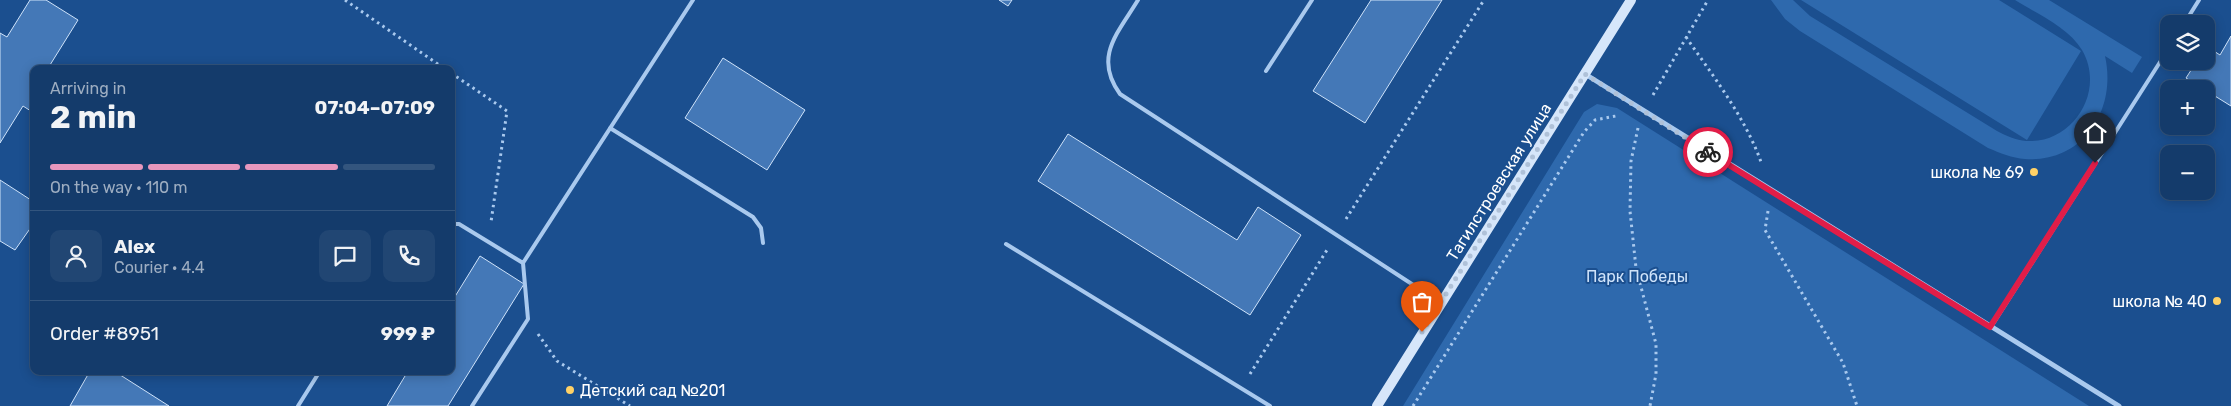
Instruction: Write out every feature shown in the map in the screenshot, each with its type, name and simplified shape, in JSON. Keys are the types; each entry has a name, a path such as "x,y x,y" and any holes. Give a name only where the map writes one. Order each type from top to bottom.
{"street":[{"name":"Тагилстроевская улица","path":"1377,406 1631,0"},
{"path":"1585,74 1643,112 2119,406"}],"lane":[{"path":"472,406 528,319 523,263 693,0"},
{"path":"1138,0 1110,46 1106,63 1110,80 1120,94 1441,303"},
{"path":"1266,71 1312,0"},
{"path":"2190,15 2199,0"},
{"path":"1990,327 2160,62"},
{"path":"610,128 752,217 761,228 763,243"},
{"path":"455,224 459,224 523,263"},
{"path":"1006,244 1270,406"},
{"path":"298,406 317,375"}],"path":[{"path":"346,0 439,65"},
{"path":"1241,388 1484,0"},
{"path":"1650,406 1656,374 1656,344 1636,268 1630,211 1631,161 1635,138 1643,112 1708,0"},
{"path":"1686,37 1716,80 1755,144 1772,192 1765,230 1843,363 1858,406"},
{"path":"455,76 507,111 488,242"},
{"path":"1413,406 1584,132 1595,120 1643,112"},
{"path":"528,319 557,361 630,406"}],"green space":[{"path":"1771,0 1793,0 1810,16 1997,131 2011,138 2026,141 2043,140 2058,134 2071,124 2081,112 2087,98 2090,82 2088,66 2082,50 2069,34 2015,0 2049,0 2142,57 2132,73 2105,56 2106,95 2101,113 2092,129 2079,142 2064,152 2046,158 2025,159 2006,155 1988,148 1800,31 1785,19"},
{"path":"1801,0 1999,0 2081,51 2027,140"},
{"name":"Парк Победы","path":"1597,104 1617,108 2089,406 1403,406 1584,112"}],"building":[{"path":"30,0 46,0 78,20 50,65 30,65 30,110 23,106 0,143 0,33 7,37"},
{"path":"999,0 1012,0 1008,6"},
{"path":"1371,0 1442,0 1365,123 1313,91"},
{"path":"2231,36 2231,106 2215,96 2215,80 2189,80 2186,78 2191,70 2215,70 2215,52 2220,55"},
{"path":"723,58 805,110 767,170 685,118"},
{"path":"1068,134 1237,240 1258,207 1301,235 1250,315 1038,181"},
{"path":"0,180 30,199 30,229 15,250 0,241"},
{"path":"480,256 524,284 448,406 387,406 406,375 455,375 455,297"},
{"path":"88,375 120,375 169,406 70,406"}],"way so far":[{"path":"1422,332 1585,74 1708,152"}],"place":[{"name":"школа № 69","path":"2034,172"},
{"name":"школа № 40","path":"2217,301"},
{"name":"Детский сад №201","path":"570,390"}],"route":[{"path":"1708,152 1990,327 2095,163"}]}
